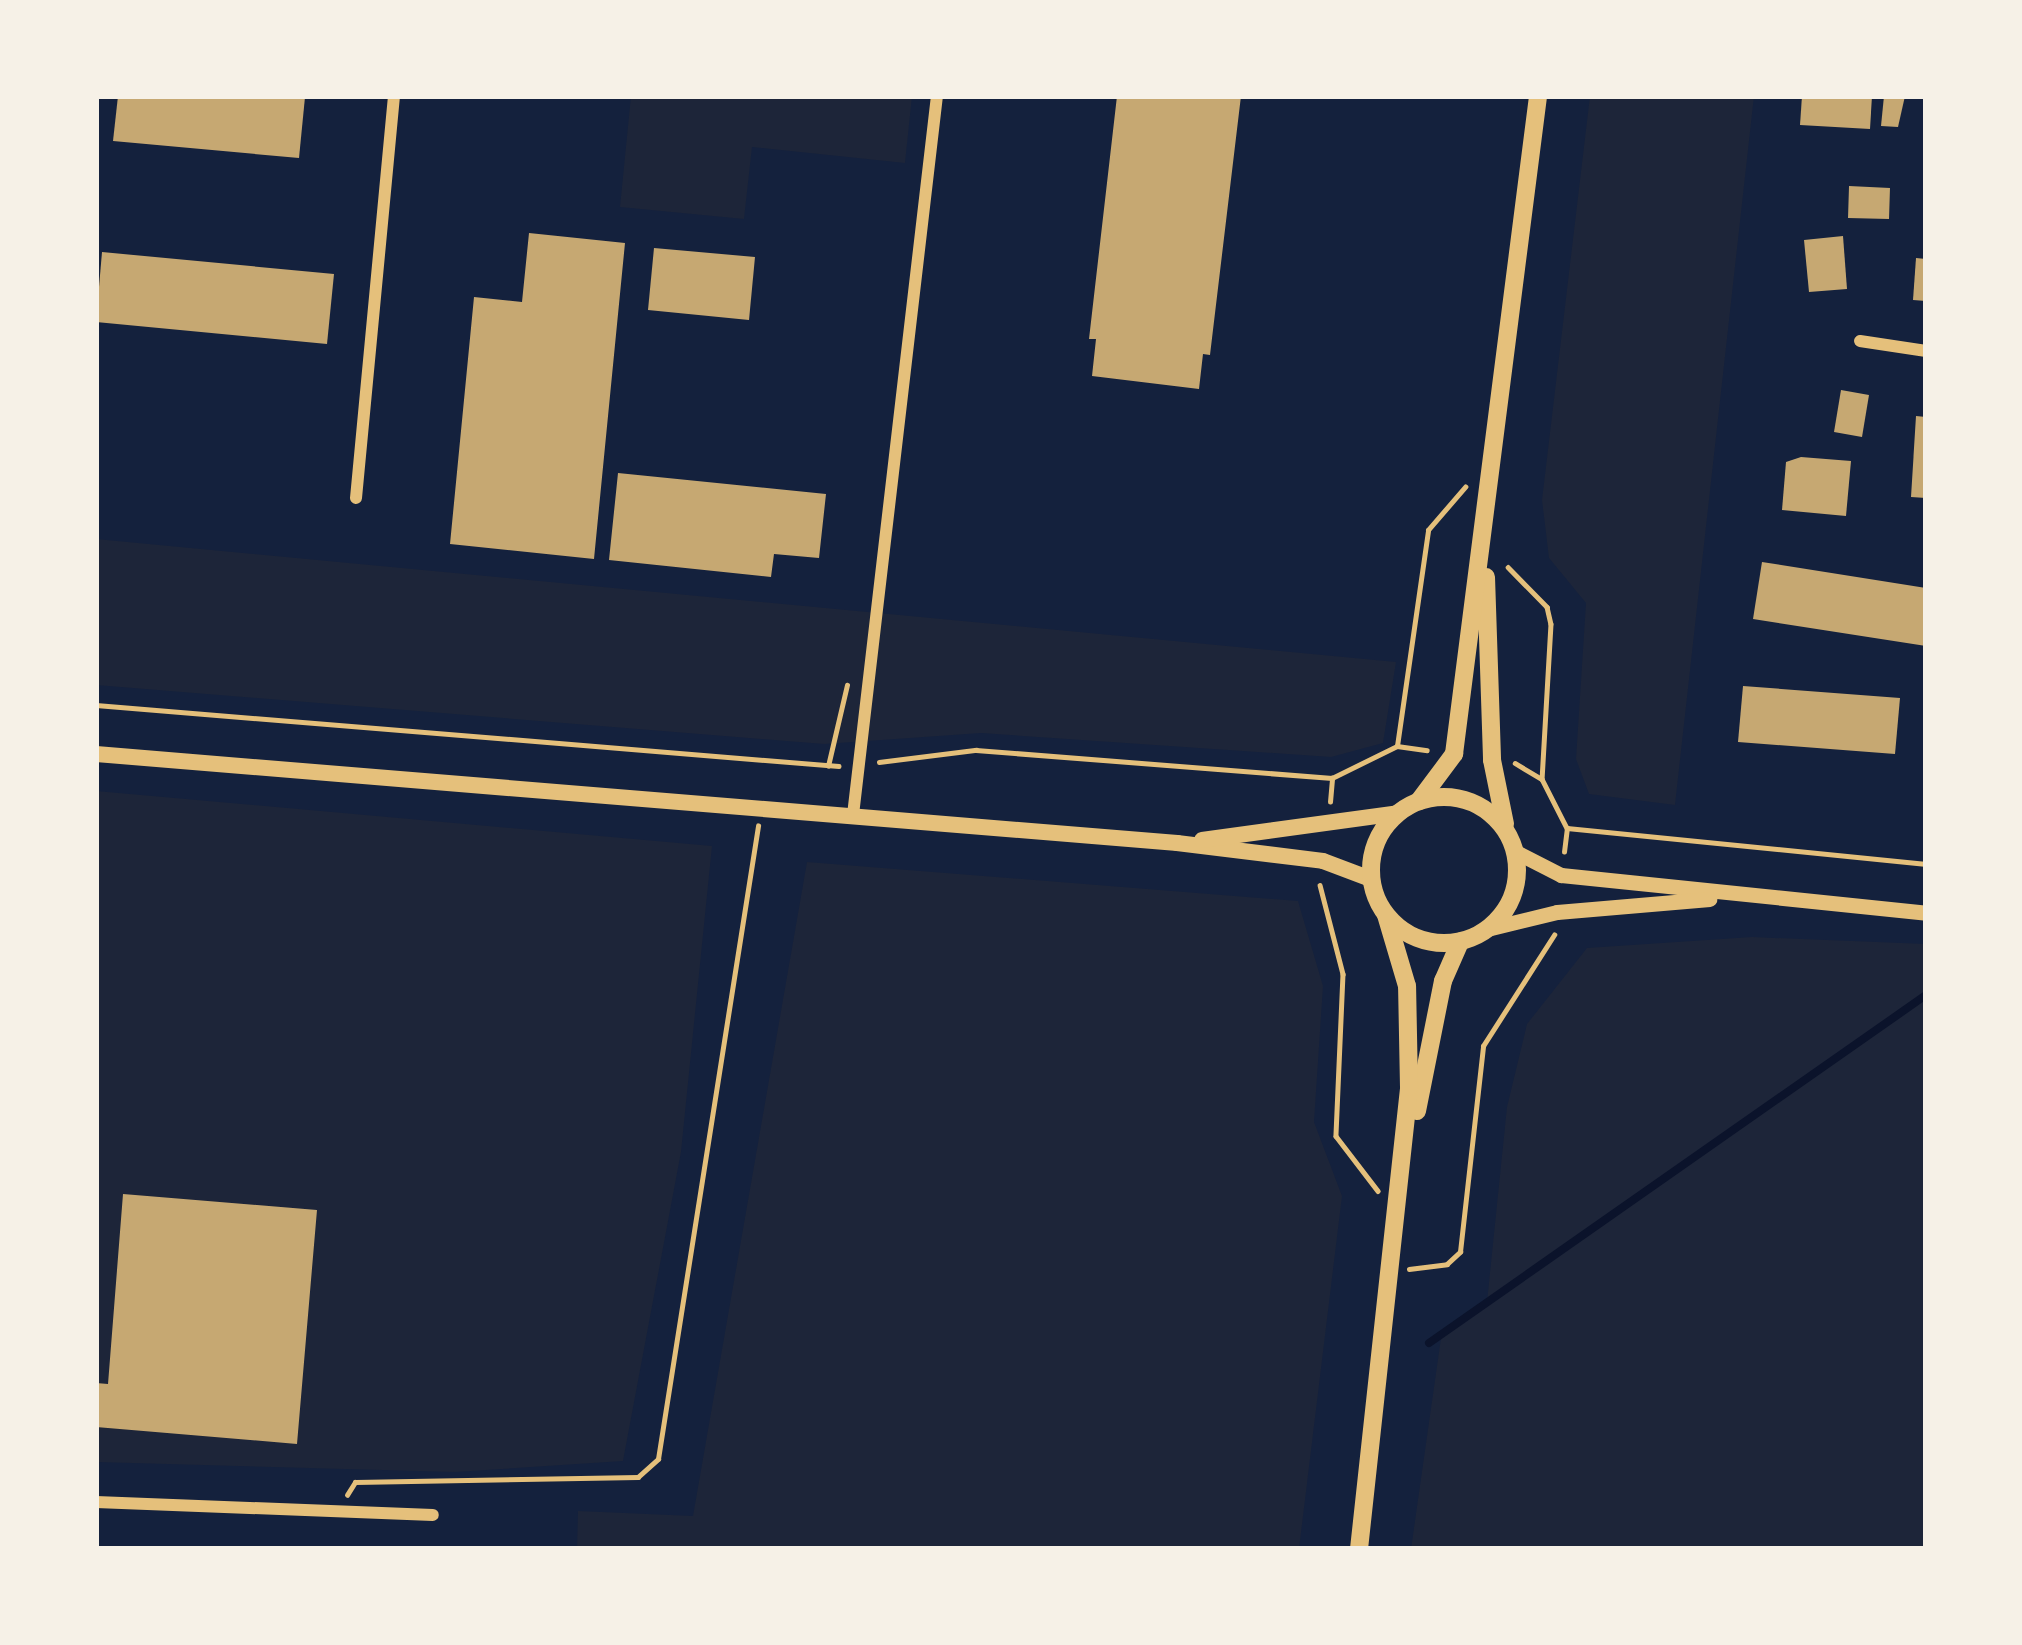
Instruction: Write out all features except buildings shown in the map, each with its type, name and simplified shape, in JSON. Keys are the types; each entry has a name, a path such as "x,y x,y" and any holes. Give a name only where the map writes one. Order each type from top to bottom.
{"highway":[{"path":"1359,1549 1400,1214 1407,986 1372,879 1376,843 1398,813 1419,801 1454,754 1538,96"},
{"path":"1386,914 1419,939 1460,941 1487,929 1516,886 1492,760 1484,542"},
{"path":"1419,801 1460,798 1511,843"},
{"path":"1402,1186 1443,981 1460,941"}],"main road":[{"path":"96,754 1177,843 1323,861 1372,879"},
{"path":"1177,843 1398,813"}],"street":[{"path":"356,498 394,96"},
{"path":"853,815 937,96"},
{"path":"1860,341 1926,351"},
{"path":"1511,843 1562,875 1926,913"},
{"path":"1487,929 1557,911 1733,896"},
{"path":"96,1502 433,1515"}],"path":[{"path":"1397,746 1427,530 1439,509 1492,468"},
{"path":"1484,542 1546,607 1551,624 1542,779 1567,828 1562,875"},
{"path":"96,705 859,764 976,751 1332,778 1397,746 1454,754"},
{"path":"1492,760 1542,779"},
{"path":"1327,824 1332,778"},
{"path":"339,1508 355,1482 638,1477 658,1459 760,809"},
{"path":"1567,828 1926,864"},
{"path":"1323,861 1319,892 1343,974 1336,1136 1351,1164 1400,1214"},
{"path":"1394,1271 1447,1264 1460,1252 1483,1046 1542,964 1557,911"}],"shaded area":[{"path":"631,96 912,96 905,163 752,147 744,219 620,207"},
{"path":"1590,96 1754,96 1675,805 1589,794 1576,759 1586,603 1549,558 1542,500"},
{"path":"96,539 1396,662 1383,743 1331,757 981,733 824,744 96,685"},
{"path":"96,791 712,846 681,1152 623,1461 455,1472 96,1462"},
{"path":"807,862 1298,901 1323,986 1314,1122 1342,1196 1299,1549 577,1549 578,1511 693,1516"},
{"path":"1752,937 1926,944 1926,1549 1411,1549 1441,1338 1487,1302 1507,1107 1527,1024 1587,948"}],"waterway":[{"path":"1429,1343 1926,995"}]}
